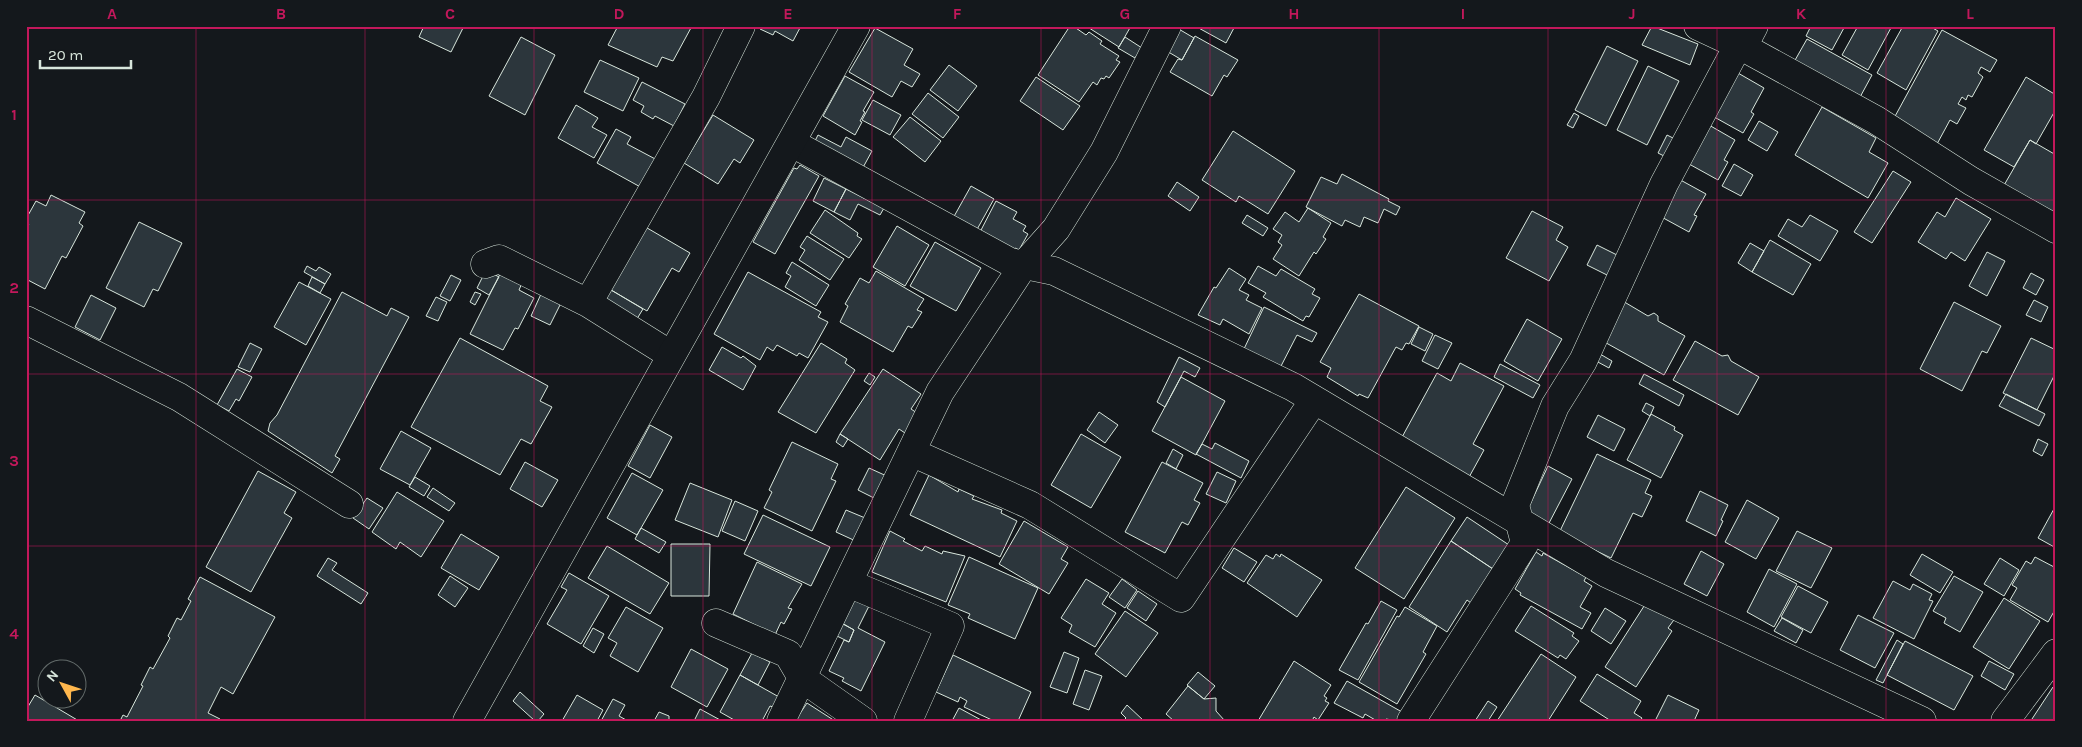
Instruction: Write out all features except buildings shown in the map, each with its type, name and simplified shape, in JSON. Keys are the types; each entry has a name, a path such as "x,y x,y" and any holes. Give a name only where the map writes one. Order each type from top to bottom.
{"street":[{"path":"588,303 706,97 741,26"},
{"path":"467,721 856,26"},
{"path":"781,721 940,392 1022,266 1056,229 1104,152 1167,26"},
{"path":"1698,26 1748,36 1971,181 2056,229"},
{"path":"1411,721 1525,543 1515,505 1555,406 1583,361 1664,184 1734,53 1748,36"},
{"path":"792,143 1010,262 1022,266 1054,271 1293,387 1606,573 1922,721"},
{"path":"485,264 499,259 588,303 671,356"},
{"path":"26,320 179,397 349,504"},
{"path":"911,452 1030,505 1181,598 1314,400"},
{"path":"848,583 950,626 908,721"},
{"path":"716,623 788,654 802,678 863,721"},
{"path":"2005,721 2056,653"}]}
